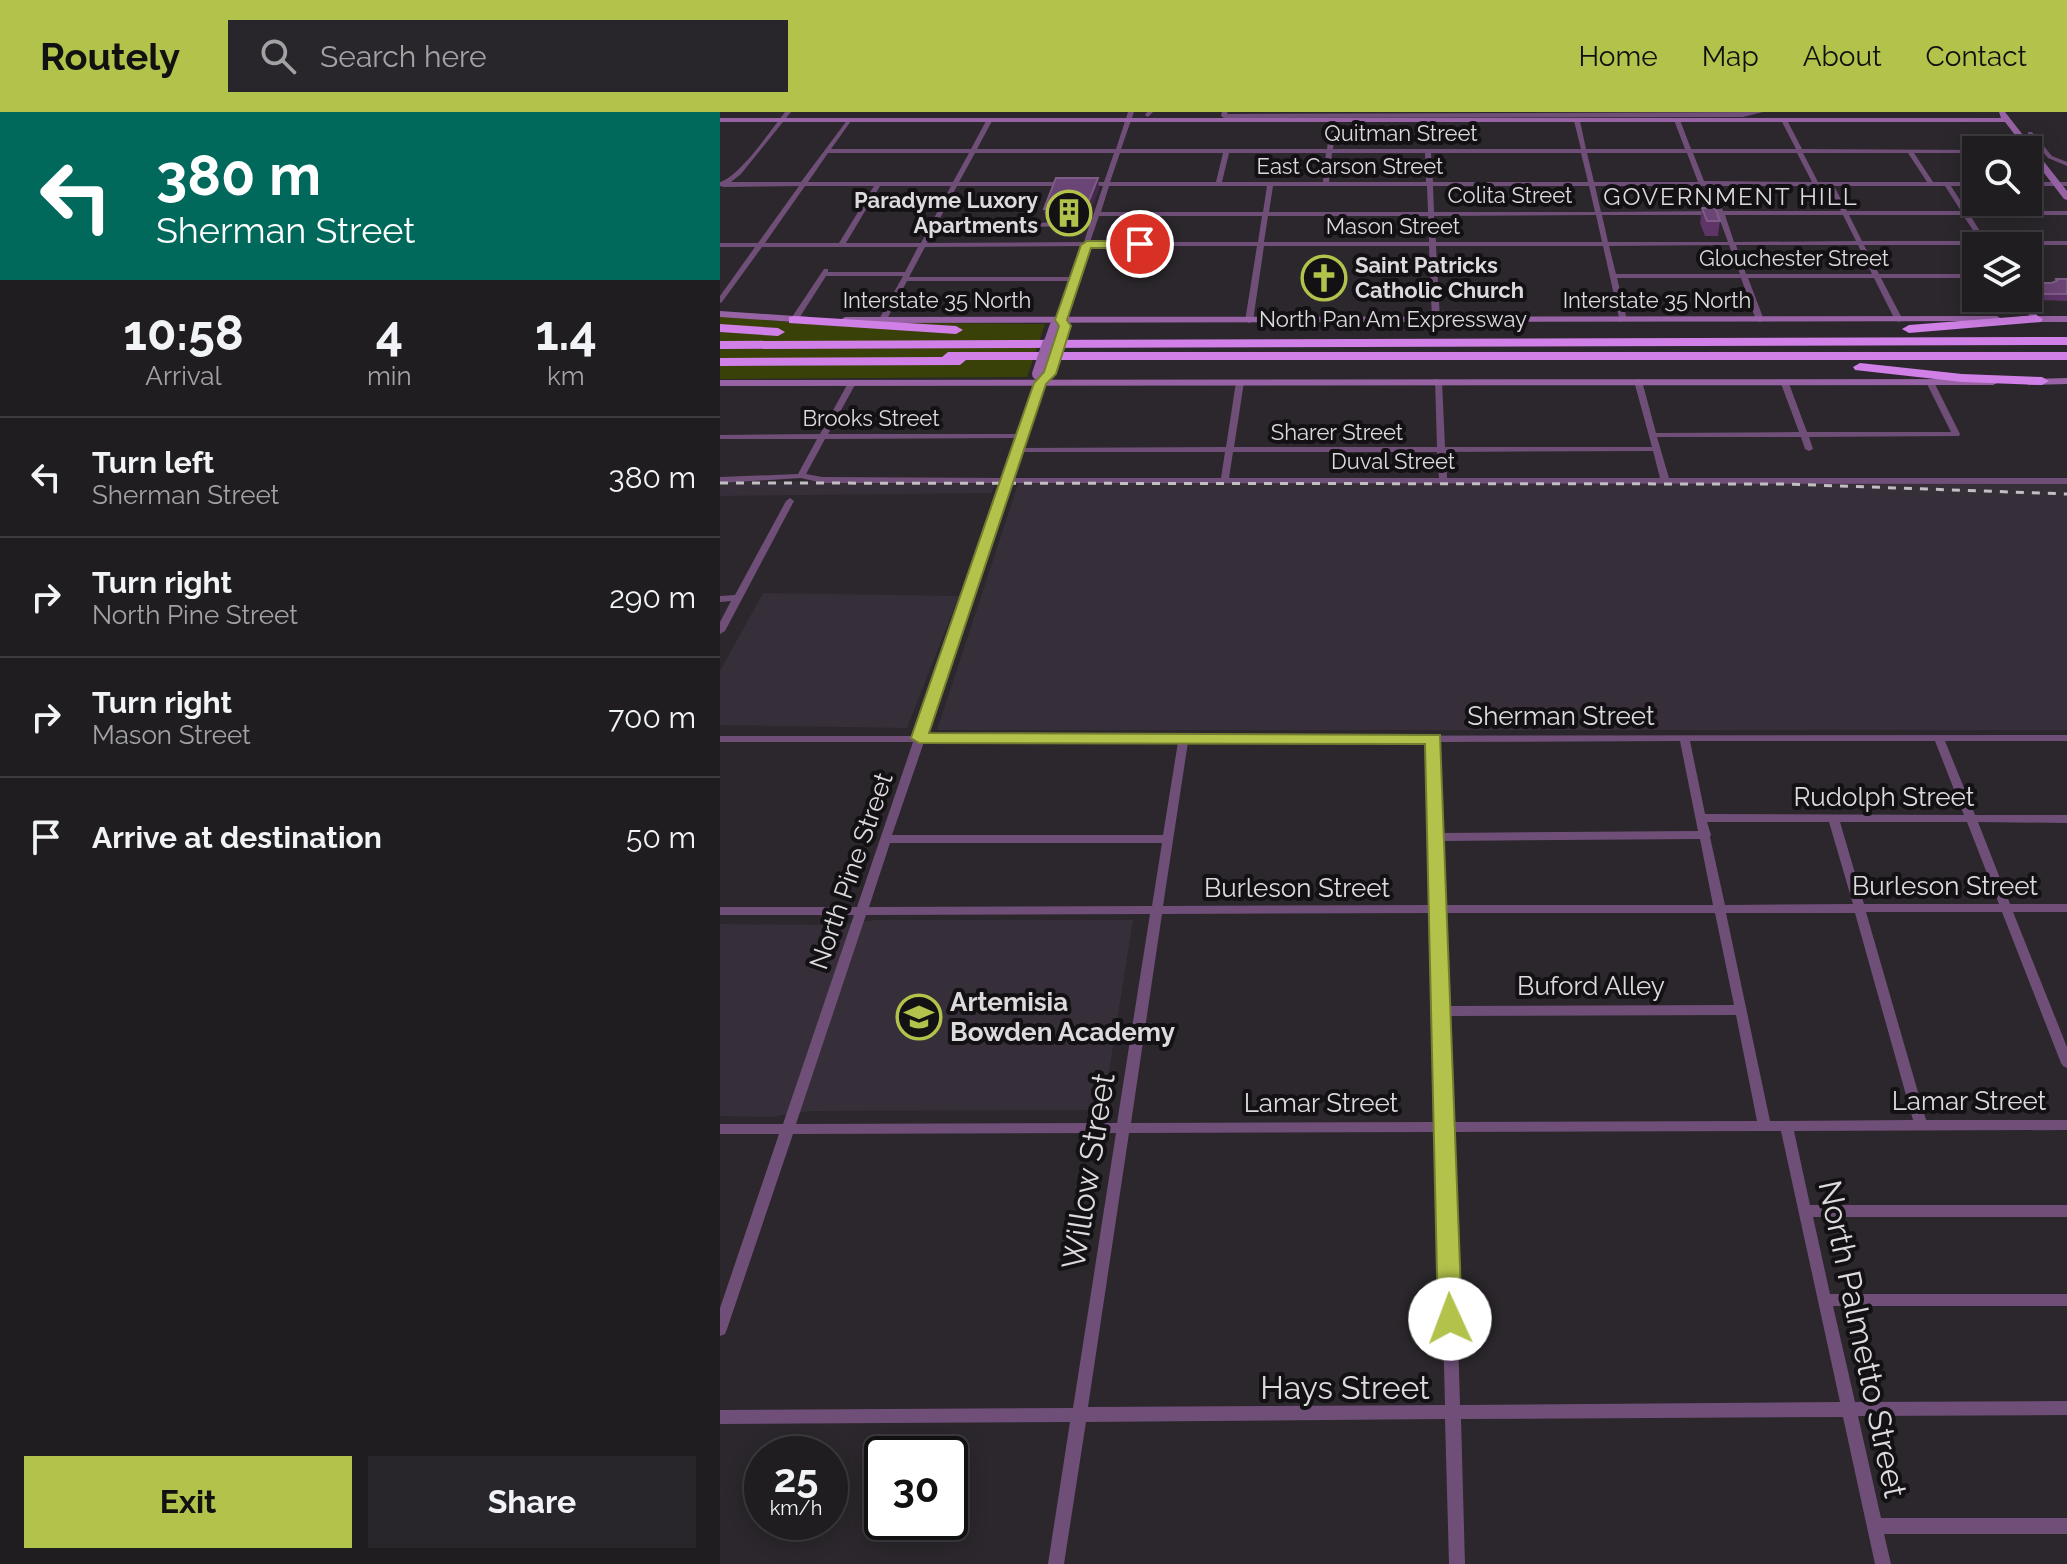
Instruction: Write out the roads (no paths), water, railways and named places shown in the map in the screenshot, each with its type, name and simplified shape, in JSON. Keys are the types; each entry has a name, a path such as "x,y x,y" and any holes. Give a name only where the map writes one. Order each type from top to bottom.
{"highway":[{"path":"1546,341 1811,337 2036,319"},
{"path":"794,320 1006,332 1432,341"},
{"path":"720,328 990,342"},
{"name":"North Pan Am Expressway","path":"720,345 2067,341"},
{"name":"North Pan Am Expressway","path":"720,355 2067,356"},
{"path":"1521,356 1797,361 1962,378 2042,381"},
{"path":"720,364 1092,357"}],"main road":[{"path":"720,120 989,121 1130,116 1333,121 1577,121 2002,115 2018,136"},
{"path":"2042,163 2062,184 2067,197"},
{"name":"Interstate 35 North","path":"720,314 794,320 1060,324 2067,319"},
{"name":"North Pine Street","path":"1042,377 1060,324"},
{"path":"720,383 852,383 1042,377 1240,382 2067,381"}],"street":[{"path":"722,185 739,173 788,112"},
{"path":"1224,114 1728,115 1759,112"},
{"name":"North Pine Street","path":"1060,324 1130,116"},
{"path":"1677,120 1701,182 1710,184 1760,320"},
{"path":"1784,120 1816,184"},
{"path":"720,301 848,121"},
{"path":"882,321 989,121"},
{"path":"1326,184 1333,121"},
{"path":"1577,121 1623,320"},
{"path":"2030,133 2050,157 2067,164"},
{"name":"Quitman Street","path":"826,151 1962,151"},
{"path":"1219,184 1226,151"},
{"path":"1910,151 1931,184"},
{"path":"1428,152 1436,320"},
{"path":"841,245 878,184"},
{"path":"1249,321 1270,184"},
{"path":"1830,184 1899,320"},
{"path":"1947,184 1962,210"},
{"name":"East Carson Street","path":"722,185 1962,184"},
{"name":"Colita Street","path":"1097,214 1962,213"},
{"name":"Colita Street","path":"2042,213 2067,213"},
{"path":"933,226 1093,224"},
{"name":"Mason Street","path":"2042,243 2067,243"},
{"name":"Mason Street","path":"720,245 1962,244"},
{"path":"794,320 826,271 1075,279"},
{"name":"Glouchester Street","path":"1613,276 1962,276"},
{"path":"2031,312 2036,319"},
{"name":"North Pine Street","path":"720,1329 1042,377"},
{"path":"1438,381 1443,480"},
{"path":"1638,381 1665,480"},
{"path":"1784,381 1809,449"},
{"path":"1225,479 1240,382"},
{"path":"1652,435 1956,434 1930,382"},
{"path":"801,476 852,383"},
{"name":"Brooks Street","path":"720,437 1022,436"},
{"name":"Sharer Street","path":"1017,450 1656,449"},
{"name":"Duval Street","path":"720,480 801,476 822,480 2067,481"},
{"path":"720,631 790,501"},
{"path":"720,599 738,598"},
{"path":"1684,738 1765,1126"},
{"path":"1939,738 2067,1063"},
{"name":"Sherman Street","path":"720,739 2067,738"},
{"path":"1434,739 1457,1564"},
{"name":"Willow Street","path":"1056,1564 1183,740"},
{"name":"Rudolph Street","path":"1701,818 2067,819"},
{"path":"1834,819 1921,1125"},
{"path":"1436,837 1706,835"},
{"path":"886,839 1167,839"},
{"name":"Burleson Street","path":"720,911 2067,908"},
{"name":"Buford Alley","path":"1441,1011 1742,1010"},
{"name":"Lamar Street","path":"720,1129 2067,1125"},
{"name":"North Palmetto Street","path":"1786,1126 1827,1300 1883,1564"},
{"path":"1806,1211 2067,1211"},
{"path":"1827,1300 2067,1300"},
{"name":"Hays Street","path":"720,1417 2067,1408"},
{"path":"1875,1526 2067,1526"}],"railway":[{"path":"720,483 1785,484 2067,494"}],"place":[{"name":"Paradyme Luxory Apartments","path":"1069,213"},
{"name":"Saint Patricks Catholic Church","path":"1324,278"},
{"name":"Artemisia Bowden Academy","path":"919,1017"}],"district":[{"name":"GOVERNMENT HILL","path":"1731,196"}]}
